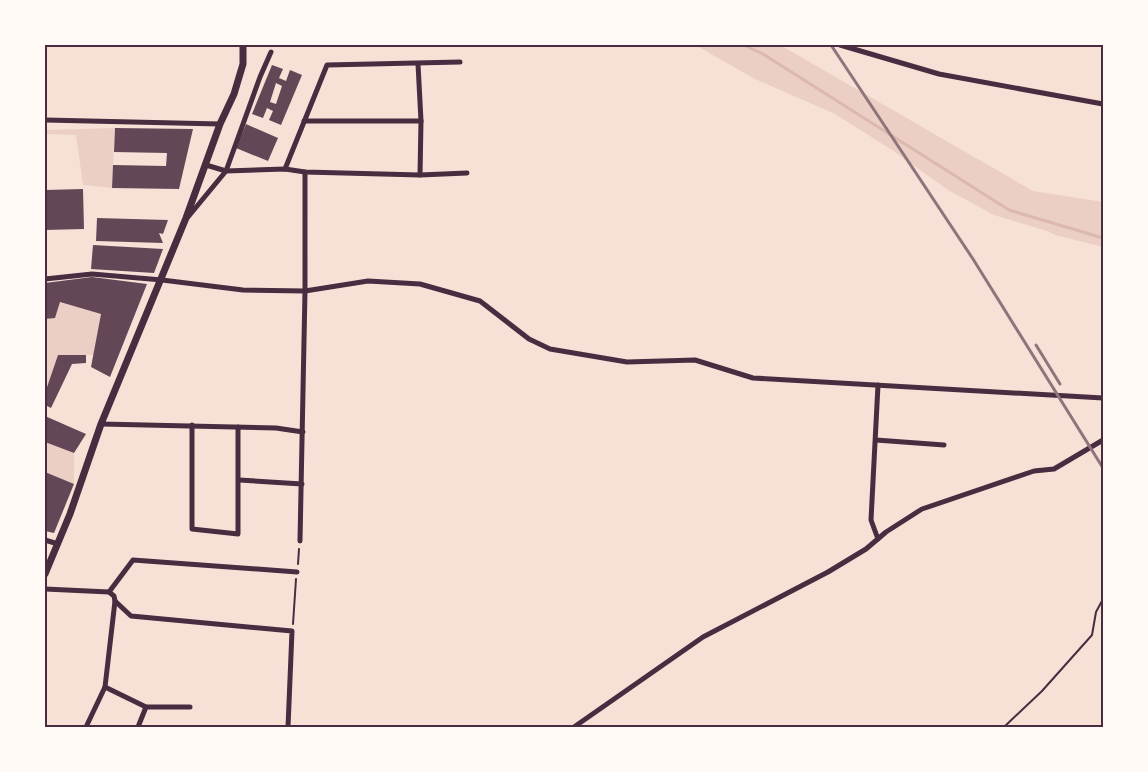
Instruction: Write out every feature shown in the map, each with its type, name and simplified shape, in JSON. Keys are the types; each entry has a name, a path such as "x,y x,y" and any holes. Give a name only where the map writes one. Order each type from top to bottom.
{"street":[{"path":"45,574 70,514 101,424 162,280 186,220 220,124 234,94 243,64 243,45"},
{"path":"840,45 939,74 1103,104"},
{"path":"186,220 226,171 271,52"},
{"path":"285,168 327,65 460,62"},
{"path":"418,64 421,121 420,175"},
{"path":"45,120 220,124"},
{"path":"304,121 421,121"},
{"path":"206,164 226,171 285,168 305,172 420,175 467,173"},
{"path":"300,541 305,291 305,172"},
{"path":"45,279 92,274 243,290 305,291 368,281 420,284 480,302 529,339 550,349 627,362 695,360 753,378 1103,398"},
{"path":"878,385 871,520 878,539"},
{"path":"101,424 276,428 303,432"},
{"path":"192,425 192,530 238,534 238,427"},
{"path":"876,440 944,444"},
{"path":"574,727 703,637 828,572 866,549 922,509 1034,471 1054,469 1103,440"},
{"path":"239,480 302,484"},
{"path":"45,540 58,544"},
{"path":"109,592 133,560 297,572"},
{"path":"45,589 109,592 114,596 105,687 86,727"},
{"path":"115,601 131,616 292,632 288,727"},
{"path":"105,687 146,707 190,707"},
{"path":"138,727 146,707"}],"path":[{"path":"292,632 300,541"},
{"path":"1004,727 1042,691 1092,635 1096,612 1103,599"}],"shaded area":[{"path":"695,45 780,45 1033,191 1103,202 1103,247 1055,235 994,215 948,190 892,150 835,114 755,79"},
{"path":"115,128 112,188 83,185 76,135 45,134 45,130"},
{"path":"60,302 101,314 94,355 58,355 45,393 45,319"},
{"path":"45,442 74,453 74,484 45,472"}],"building":[{"path":"272,65 283,69 279,78 286,81 290,70 302,75 281,125 269,120 273,111 267,108 263,118 252,114","holes":["276,83 282,86 276,104 270,102"]},
{"path":"246,124 278,138 268,161 236,148"},
{"path":"115,128 193,129 179,189 112,188 113,165 166,166 167,153 114,152"},
{"path":"83,189 84,229 45,230 45,190"},
{"path":"97,218 168,220 163,234 159,233 163,243 96,241"},
{"path":"93,245 163,249 154,273 91,269"},
{"path":"92,277 147,284 110,377 91,367 101,314 60,302 55,318 45,319 45,283"},
{"path":"58,355 86,355 86,363 72,364 51,408 45,405 45,393"},
{"path":"45,416 86,434 74,453 45,442"},
{"path":"45,472 74,484 54,533 45,531"}],"waterway":[{"path":"744,45 763,54 1009,210 1103,238"}],"railway":[{"path":"831,45 973,259 1103,468"},
{"path":"1036,345 1060,384"}]}
